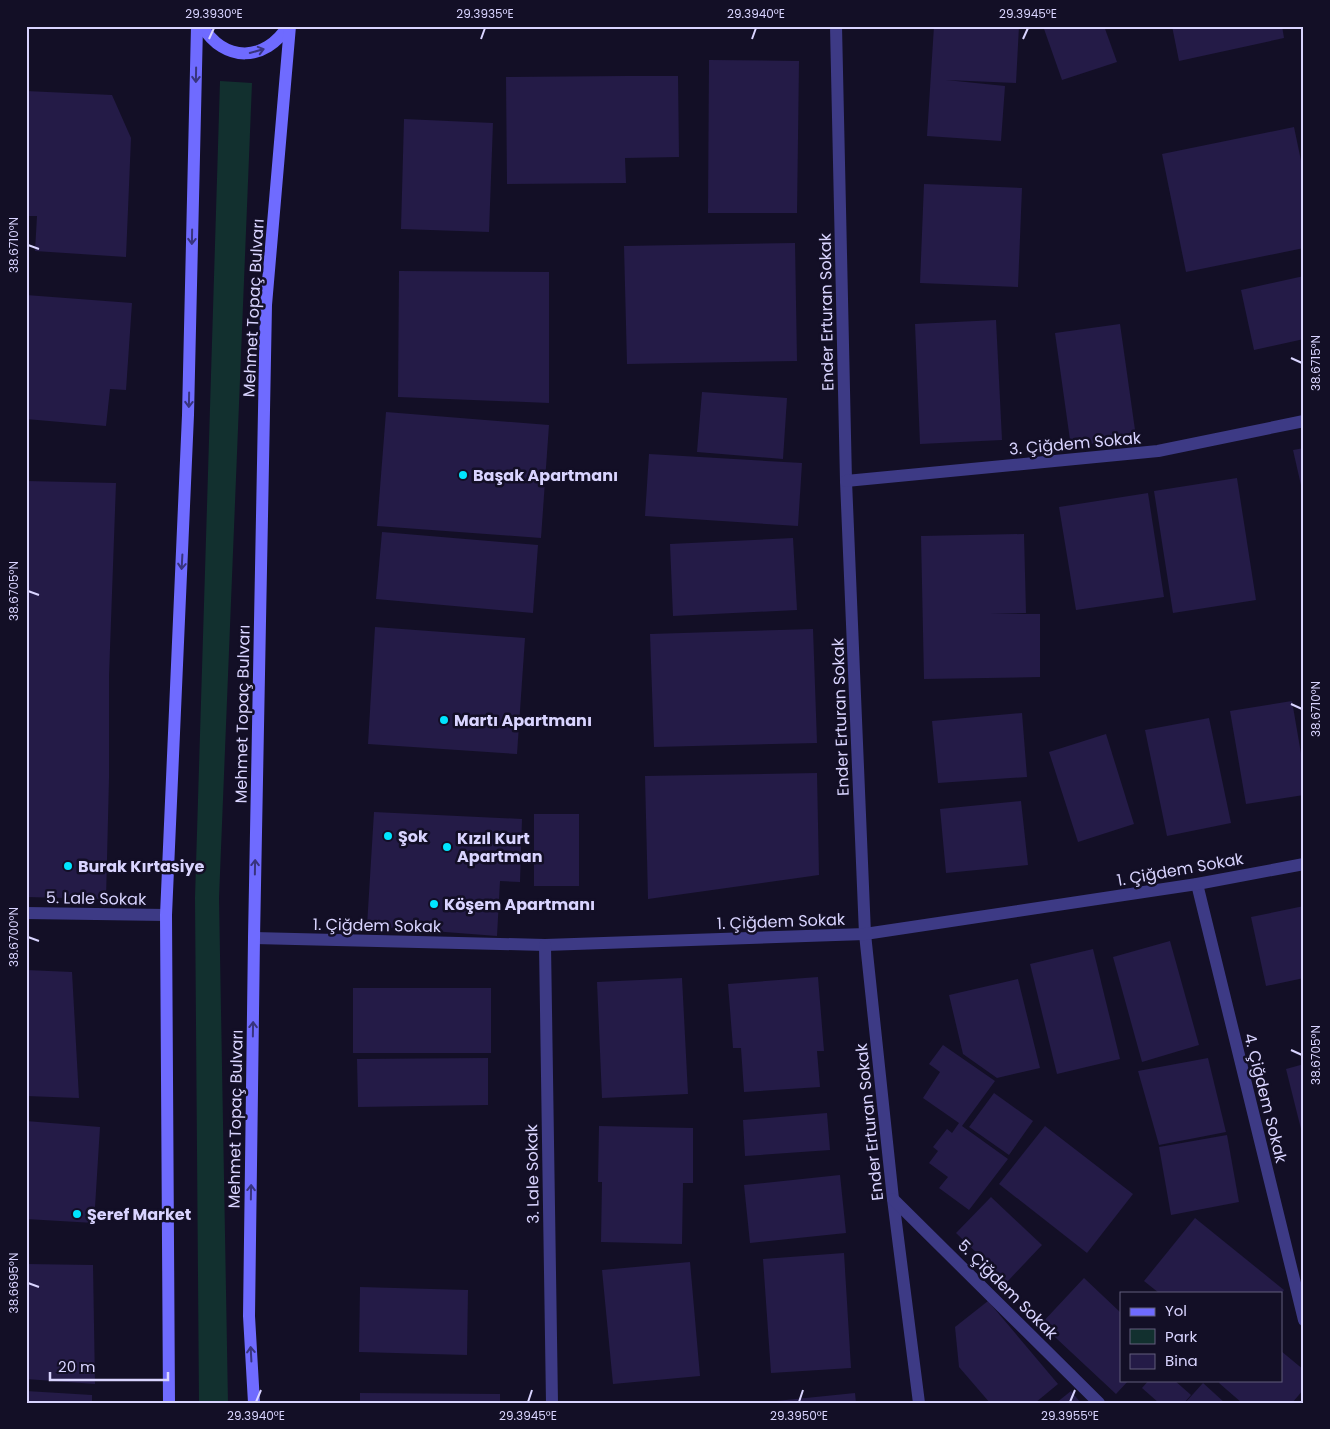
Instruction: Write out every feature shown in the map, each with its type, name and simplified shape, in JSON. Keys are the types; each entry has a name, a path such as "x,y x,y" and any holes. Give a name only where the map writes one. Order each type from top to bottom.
{"main road":[{"path":"168,1403 166,915 188,415 197,26"},
{"path":"202,26 210,38 221,47 235,53 264,50 276,42 289,26"},
{"name":"Mehmet Topaç Bulvarı","path":"254,1403 249,1316 266,305 289,26"}],"street":[{"name":"Ender Erturan Sokak","path":"836,26 846,481 865,934 893,1199 920,1403"},
{"name":"3. Çiğdem Sokak","path":"846,481 1158,451 1304,421"},
{"name":"1. Çiğdem Sokak","path":"254,938 545,945 865,934 1197,884 1304,864"},
{"name":"4. Çiğdem Sokak","path":"1197,884 1304,1320"},
{"name":"5. Lale Sokak","path":"26,913 166,915"},
{"name":"3. Lale Sokak","path":"545,945 552,1403"},
{"name":"5. Çiğdem Sokak","path":"893,1199 1099,1403"}],"green space":[{"path":"220,81 252,83 219,898 228,1403 199,1403 195,898"}],"building":[{"path":"934,26 1019,26 1016,83 946,80 1005,86 1001,141 927,136"},
{"path":"1043,26 1104,26 1117,62 1062,80"},
{"path":"1172,26 1282,26 1284,38 1179,61"},
{"path":"709,60 799,61 797,213 708,213"},
{"path":"678,76 679,157 625,158 626,183 507,184 506,77"},
{"path":"26,91 112,95 131,138 126,257 35,251 37,216 26,216"},
{"path":"404,119 493,123 489,232 401,229"},
{"path":"1294,127 1304,175 1304,248 1186,272 1162,154"},
{"path":"924,184 1022,188 1018,287 920,283"},
{"path":"795,243 797,361 627,364 624,246"},
{"path":"399,271 549,272 549,403 398,397"},
{"path":"1304,276 1304,339 1254,350 1241,290"},
{"path":"26,295 132,303 126,390 110,389 106,426 26,419"},
{"path":"996,320 1002,440 920,444 915,324"},
{"path":"1120,324 1136,437 1071,447 1055,333"},
{"path":"702,392 787,398 783,459 697,452"},
{"name":"Başak Apartmanı","path":"386,412 549,425 541,538 377,526"},
{"path":"1304,448 1304,494 1303,494 1293,450"},
{"path":"649,454 802,463 798,526 645,516"},
{"path":"1237,478 1256,600 1173,613 1154,491"},
{"path":"26,481 116,483 109,676 106,899 26,897"},
{"path":"1148,493 1164,597 1076,610 1059,507"},
{"path":"382,532 538,545 533,613 376,599"},
{"path":"1024,534 1026,613 990,614 1040,614 1040,677 924,679 921,536"},
{"path":"793,538 797,610 673,616 670,544"},
{"path":"375,627 525,638 517,754 368,744"},
{"path":"813,629 817,743 654,747 650,634"},
{"path":"1292,701 1304,771 1304,795 1246,804 1230,711"},
{"path":"1022,713 1027,777 938,783 932,721"},
{"path":"1209,718 1231,823 1167,836 1145,730"},
{"path":"1106,734 1134,824 1078,842 1049,752"},
{"path":"817,773 819,875 648,899 645,776"},
{"path":"1021,801 1028,865 946,873 940,809"},
{"path":"374,812 522,819 520,882 500,881 497,936 367,926"},
{"path":"534,814 579,814 579,886 534,886"},
{"path":"1304,906 1304,978 1266,986 1251,917"},
{"path":"1170,941 1199,1045 1142,1062 1113,957"},
{"path":"1093,949 1120,1059 1057,1074 1030,964"},
{"path":"26,970 72,972 79,1098 26,1096"},
{"path":"818,977 824,1051 817,1051 820,1087 744,1092 741,1048 733,1048 728,984"},
{"path":"682,978 688,1094 602,1098 597,982"},
{"path":"1018,979 1040,1068 997,1078 963,1054 949,995"},
{"path":"353,988 491,988 491,1053 353,1053"},
{"path":"943,1045 995,1081 962,1126 1008,1159 969,1210 939,1188 948,1177 929,1163 938,1151 933,1147 947,1129 952,1133 959,1123 923,1098 940,1072 929,1064"},
{"path":"488,1058 488,1105 358,1107 357,1059"},
{"path":"1208,1058 1226,1132 1159,1145 1138,1071"},
{"path":"1304,1064 1304,1132 1302,1133 1286,1069"},
{"path":"994,1093 1033,1121 1009,1155 969,1127"},
{"path":"827,1113 830,1150 745,1156 743,1120"},
{"path":"26,1121 100,1127 94,1223 26,1219"},
{"path":"599,1126 693,1128 693,1183 683,1183 682,1244 601,1242 602,1182 598,1182"},
{"path":"1045,1126 1133,1194 1087,1253 999,1184"},
{"path":"1227,1135 1239,1202 1171,1215 1159,1147"},
{"path":"840,1175 846,1233 750,1243 744,1185"},
{"path":"991,1197 1042,1245 1007,1282 956,1233"},
{"path":"1195,1218 1284,1290 1282,1293 1158,1292 1144,1281"},
{"path":"844,1253 851,1368 771,1373 763,1259"},
{"path":"690,1262 700,1376 613,1384 602,1270"},
{"path":"26,1264 93,1265 95,1384 26,1379"},
{"path":"1084,1278 1120,1312 1120,1382 1127,1382 1116,1394 1041,1324"},
{"path":"360,1287 468,1290 467,1355 359,1352"},
{"path":"988,1301 1058,1384 1035,1403 990,1403 959,1367 955,1327"},
{"path":"1282,1352 1304,1370 1304,1389 1292,1403 1242,1403 1219,1383 1282,1382"},
{"path":"1147,1382 1176,1382 1191,1395 1184,1403 1159,1403 1142,1388"},
{"path":"1203,1383 1225,1403 1185,1403"},
{"path":"26,1391 92,1395 92,1403 26,1403"},
{"path":"1071,1391 1081,1403 1056,1403"},
{"path":"360,1393 500,1394 500,1403 360,1403"},
{"path":"855,1393 856,1403 776,1403 776,1401"}],"place":[{"name":"Başak Apartmanı","path":"463,475"},
{"name":"Martı Apartmanı","path":"444,720"},
{"name":"Şok","path":"388,836"},
{"name":"Kızıl Kurt Apartman","path":"447,847"},
{"name":"Burak Kırtasiye","path":"68,866"},
{"name":"Köşem Apartmanı","path":"434,904"},
{"name":"Şeref Market","path":"77,1214"}]}
